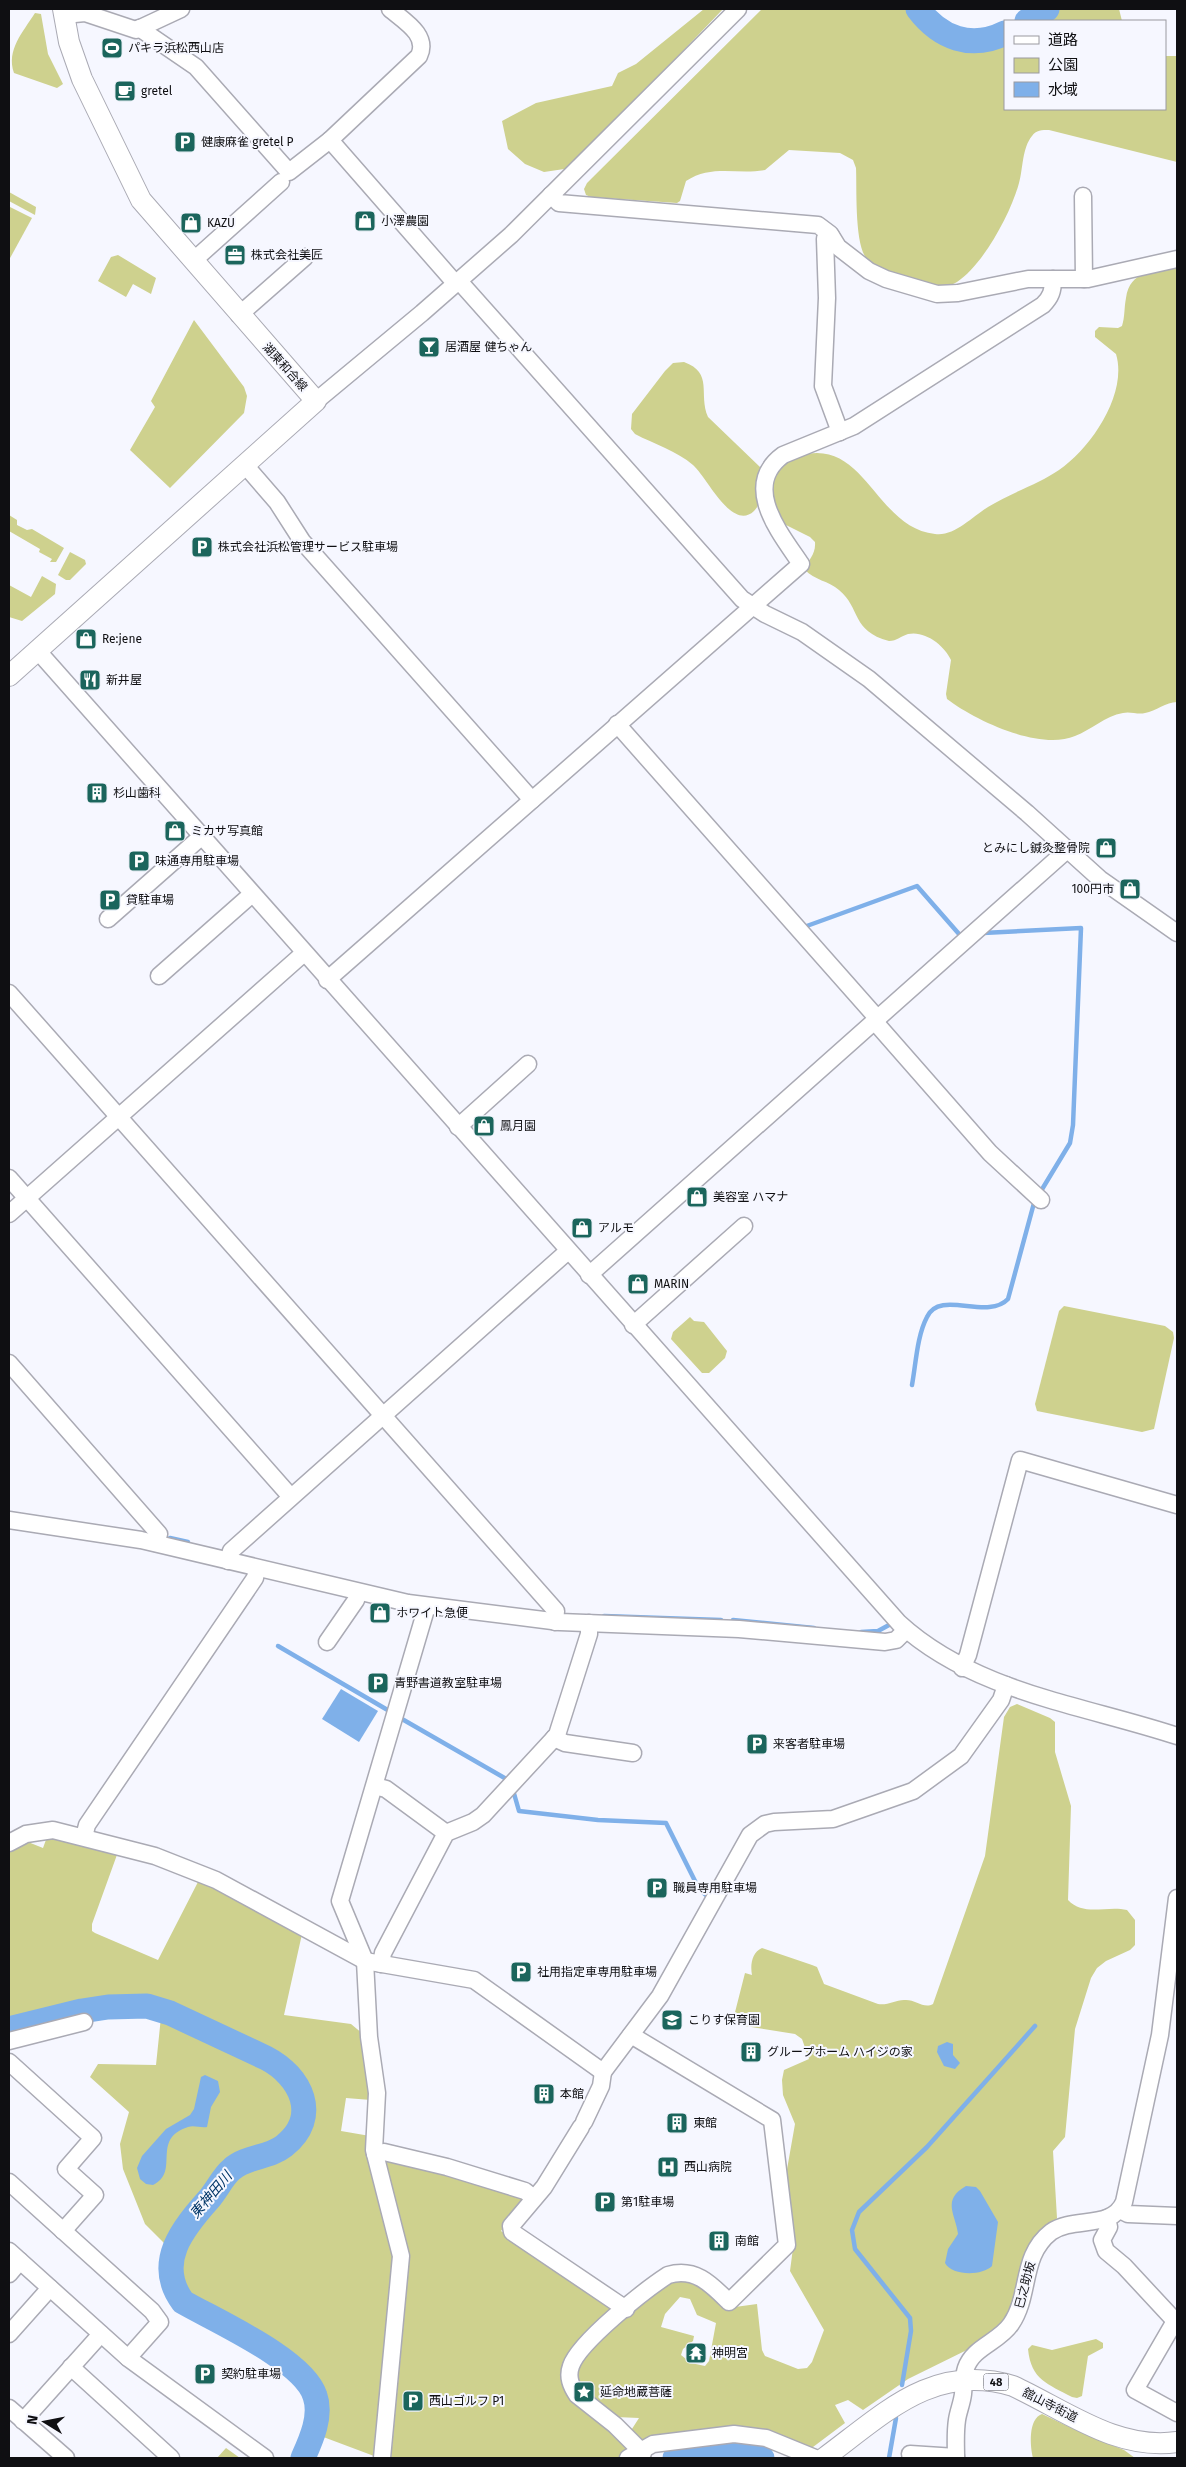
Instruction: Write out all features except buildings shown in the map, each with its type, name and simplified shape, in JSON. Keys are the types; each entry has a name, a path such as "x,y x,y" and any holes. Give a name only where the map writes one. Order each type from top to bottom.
{"main road":[{"name":"湖東和合線","path":"9,676 316,401 192,261 134,189 82,79 69,42 64,12"},
{"name":"舘山寺街道","path":"824,2458 915,2393 942,2383 964,2379 985,2380 1013,2386 1114,2436 1143,2442 1177,2442"}],"street":[{"path":"64,12 85,12 131,29 140,28 181,9"},
{"path":"140,28 196,67 289,172 330,140 419,56 422,49 419,35 390,9"},
{"path":"316,401 457,282 551,195 738,9"},
{"path":"330,140 733,589 752,606 802,632 869,679 1110,887 1177,933"},
{"path":"192,261 281,182"},
{"path":"551,195 559,203 818,225 825,228 838,247 869,271 886,279 937,294 958,293 1008,282 1084,279 1177,260"},
{"path":"1083,196 1084,279"},
{"path":"831,236 825,239 827,298 823,386 840,432"},
{"path":"239,315 305,257"},
{"path":"327,980 800,564 767,509 765,495 768,470 783,455 854,426 1043,305 1050,298 1053,290 1053,279"},
{"path":"245,465 277,502 302,541 532,800"},
{"path":"37,650 327,980 906,1630 939,1655 962,1668 1006,1685 1177,1736"},
{"path":"617,724 877,1020 990,1153 1041,1200"},
{"path":"108,919 201,837"},
{"path":"589,1275 1068,850"},
{"path":"159,976 252,894"},
{"path":"9,1214 304,953"},
{"path":"9,993 556,1611 555,1622"},
{"path":"458,1126 528,1064"},
{"path":"9,1178 291,1497"},
{"path":"633,1324 744,1226"},
{"path":"228,1561 231,1551 568,1251"},
{"path":"9,1363 159,1534 156,1544"},
{"path":"962,1668 968,1655 1020,1460 1177,1505"},
{"path":"9,1520 156,1544 358,1592 427,1606 555,1622 739,1629 885,1642 896,1640 906,1630"},
{"path":"84,1837 87,1826 255,1578 257,1568"},
{"path":"327,1642 356,1600 358,1592"},
{"path":"382,2458 401,2256 376,2154 377,2093 369,2037 365,1961 340,1902 427,1606"},
{"path":"381,1964 383,1953 446,1833 473,1822 483,1815 554,1738 561,1727 589,1634 589,1624"},
{"path":"626,2309 512,2232 511,2226 544,2187 582,2124 601,2086 603,2072 660,1996 750,1834 765,1824 774,1822 833,1820 913,1791 961,1756 1001,1700 1006,1685"},
{"path":"554,1738 565,1743 633,1753"},
{"path":"375,1786 386,1790 446,1833"},
{"path":"9,1843 39,1830 53,1830 144,1852 216,1880 365,1961 474,1980 603,2072"},
{"path":"1177,1898 1172,1988 1114,2214 1102,2240 1106,2252 1124,2266 1176,2322 1135,2390 1177,2413"},
{"path":"9,2042 84,2022"},
{"path":"631,2035 772,2120 786,2245 729,2302 699,2276 689,2272 678,2272 659,2281 607,2324 573,2360 569,2378 578,2395 616,2425 637,2454 653,2444 734,2434 766,2438 815,2458"},
{"path":"9,2062 94,2138 66,2169 95,2195 63,2231"},
{"path":"376,2154 384,2152 447,2167 525,2190 534,2198"},
{"path":"9,2182 152,2311 160,2322 128,2358"},
{"name":"巳之助坂","path":"956,2458 956,2430 966,2368 972,2357 1003,2335 1012,2324 1018,2311 1032,2255 1041,2242 1052,2232 1066,2224 1114,2214 1177,2216"},
{"path":"9,2274 15,2256 128,2358 266,2458"},
{"path":"9,2334 50,2288"},
{"path":"23,2421 101,2334"},
{"path":"71,2368 171,2458"},
{"path":"9,2408 66,2458"},
{"path":"910,2454 956,2458"}],"green space":[{"path":"704,9 723,9 571,168 544,172 525,164 508,149 502,121 536,103 612,86 618,73 636,64"},
{"path":"762,9 908,9 916,21 927,31 951,45 964,49 977,49 1004,42 1004,110 1166,110 1166,56 1177,56 1177,162 1049,130 1037,131 1026,146 1015,195 1003,223 977,264 957,282 952,284 941,286 895,274 878,267 868,260 860,243 858,231 856,168 853,160 840,153 789,150 765,170 705,173 686,181 680,201 677,203 591,197 586,195 584,189 587,183"},
{"path":"1058,9 1119,9 1122,20 1045,20"},
{"path":"35,13 41,14 48,54 63,84 57,88 14,73 12,57 14,49 21,34"},
{"path":"9,192 36,207 35,215 9,201"},
{"path":"9,208 32,218 9,260"},
{"path":"118,255 156,278 151,294 133,284 126,297 98,281 111,257"},
{"path":"1177,266 1177,702 1169,703 1145,713 1116,715 1075,736 1061,740 1044,740 1009,731 974,716 947,699 946,694 951,660 944,649 934,640 914,633 892,641 877,637 862,625 851,604 839,590 805,570 813,554 815,542 810,537 782,523 769,494 778,465 807,454 830,455 848,464 895,514 913,527 935,534 942,534 956,529 997,502 1043,480 1059,470 1083,448 1104,419 1117,386 1116,354 1095,337 1095,331 1099,327 1118,328 1122,326 1128,289 1138,277 1144,273"},
{"path":"194,320 244,387 247,396 244,413 170,488 130,450 155,407 151,401"},
{"path":"684,362 699,372 702,378 705,408 708,417 760,467 761,496 754,511 746,516 737,514 729,509 699,471 687,460 635,434 631,429 632,414 665,371 673,363"},
{"path":"9,515 17,520 17,525 27,530 32,529 64,548 56,562 50,562 52,559 39,552 40,549 9,531"},
{"path":"70,552 85,560 86,564 70,580 66,580 58,575"},
{"path":"42,576 56,584 55,594 22,621 9,617 9,585 31,597"},
{"path":"1064,1306 1165,1326 1173,1332 1174,1338 1154,1429 1142,1432 1037,1411 1035,1404 1059,1311"},
{"path":"690,1317 694,1321 704,1322 727,1351 725,1358 709,1373 702,1373 671,1339 673,1332"},
{"path":"1017,1704 1055,1722 1055,1752 1071,1806 1068,1900 1081,1908 1127,1910 1135,1920 1135,1945 1130,1950 1106,1961 1097,1968 1091,1978 1075,2029 1065,2137 1053,2151 1057,2218 1007,2321 977,2345 908,2379 863,2410 848,2400 835,2405 845,2423 809,2450 717,2429 638,2441 630,2432 639,2418 616,2417 581,2392 574,2370 583,2355 662,2284 688,2277 735,2307 757,2304 762,2350 765,2356 798,2369 807,2368 812,2362 824,2330 790,2271 793,2248 786,2175 795,2124 783,2095 782,2080 784,2070 809,2059 802,2039 795,2034 732,2024 745,1973 752,1975 752,1959 756,1952 762,1948 817,1967 824,1984 878,2004 910,2000 923,2005 933,2004 985,1856 1004,1717 1010,1707","holes":["680,2297 690,2299 697,2315 716,2323 709,2361 705,2366 691,2363 681,2355 683,2349 693,2341 694,2336 661,2327 665,2314"]},
{"path":"47,1837 118,1852 92,1924 92,1931 95,1933 158,1960 199,1880 302,1934 284,2015 351,2024 363,2034 371,2100 346,2098 341,2131 370,2136 393,2247 374,2456 318,2435 324,2404 322,2393 314,2379 301,2365 283,2351 187,2297 179,2281 179,2254 190,2229 196,2221 216,2201 237,2173 248,2166 273,2158 289,2150 297,2142 305,2129 310,2105 304,2084 297,2074 269,2052 173,2007 147,2000 121,2000 81,2005 9,2023 9,1851 28,1842 43,1848"},
{"path":"161,2017 277,2071 290,2088 297,2107 293,2126 287,2135 266,2148 241,2156 225,2166 180,2224 167,2246 145,2224 123,2169 120,2144 129,2112 90,2077 98,2064 156,2065"},
{"path":"382,2159 446,2171 526,2200 501,2231 619,2309 565,2379 635,2451 622,2458 391,2458 409,2265"},
{"path":"1096,2339 1103,2343 1103,2348 1088,2356 1082,2396 1072,2397 1048,2384 1042,2380 1033,2368 1028,2349 1032,2345 1052,2350"},
{"path":"1042,2414 1124,2450 1135,2458 1033,2458 1031,2447 1032,2427 1037,2417"},
{"path":"226,2448 240,2458 217,2458"}],"water":[{"path":"341,1689 378,1711 359,1742 322,1719"},
{"path":"947,2042 953,2044 953,2055 960,2063 955,2069 944,2066 937,2052 938,2046"},
{"path":"205,2075 218,2081 220,2092 211,2107 207,2127 190,2126 177,2132 170,2139 165,2172 161,2179 153,2185 146,2184 140,2179 137,2168 142,2156 166,2129 190,2115 194,2109 201,2077"},
{"path":"966,2186 976,2187 980,2191 998,2222 992,2266 975,2273 954,2270 945,2263 948,2249 958,2234 952,2202 958,2191"}],"waterway":[{"path":"918,9 936,27 946,34 957,38 968,41 980,40 1004,33"},
{"path":"1029,20 1047,9"},
{"path":"804,927 917,886 959,934"},
{"path":"983,933 1081,928 1073,1125 1070,1143 1041,1191"},
{"path":"912,1385 921,1333 927,1317 933,1309 942,1305 988,1307 999,1305 1008,1299 1034,1203"},
{"path":"170,1538 188,1542"},
{"path":"604,1616 721,1620"},
{"path":"733,1620 814,1628"},
{"path":"861,1632 878,1631 889,1625"},
{"path":"278,1646 391,1712"},
{"path":"402,1719 508,1780"},
{"path":"513,1790 519,1811 598,1820 666,1823 699,1889 706,1895"},
{"name":"東神田川","path":"9,2029 82,2011 108,2007 147,2006 170,2013 266,2058 289,2075 297,2086 304,2110 302,2123 295,2135 278,2150 244,2162 229,2172 182,2234 175,2247 171,2274 175,2288 183,2302 277,2355 308,2382 315,2396 317,2412 315,2428 303,2458"},
{"path":"902,2385 911,2331 910,2318 855,2249 852,2230 859,2212 927,2147 1035,2026"},
{"path":"889,2458 896,2418"},
{"name":"東神田川","path":"675,2458 718,2453 762,2458"}],"place":[{"name":"パキラ浜松西山店","path":"112,48"},
{"name":"gretel","path":"125,91"},
{"name":"健康麻雀 gretel P","path":"185,142"},
{"name":"小澤農園","path":"365,221"},
{"name":"KAZU","path":"191,223"},
{"name":"株式会社美匠","path":"235,255"},
{"name":"居酒屋 健ちゃん","path":"429,347"},
{"name":"株式会社浜松管理サービス駐車場","path":"202,547"},
{"name":"Re:jene","path":"86,639"},
{"name":"新井屋","path":"90,680"},
{"name":"杉山歯科","path":"97,793"},
{"name":"ミカサ写真館","path":"175,831"},
{"name":"とみにし鍼灸整骨院","path":"1106,848"},
{"name":"味通専用駐車場","path":"139,861"},
{"name":"100円市","path":"1130,889"},
{"name":"貸駐車場","path":"110,900"},
{"name":"鳳月園","path":"484,1126"},
{"name":"美容室 ハマナ","path":"697,1197"},
{"name":"アルモ","path":"582,1228"},
{"name":"MARIN","path":"638,1284"},
{"name":"ホワイト急便","path":"380,1613"},
{"name":"青野書道教室駐車場","path":"378,1683"},
{"name":"来客者駐車場","path":"757,1744"},
{"name":"職員専用駐車場","path":"657,1888"},
{"name":"社用指定車専用駐車場","path":"521,1972"},
{"name":"こりす保育園","path":"672,2020"},
{"name":"グループホーム ハイジの家","path":"751,2052"},
{"name":"本館","path":"544,2094"},
{"name":"東館","path":"677,2123"},
{"name":"西山病院","path":"668,2167"},
{"name":"第1駐車場","path":"605,2202"},
{"name":"南館","path":"719,2241"},
{"name":"神明宮","path":"696,2353"},
{"name":"契約駐車場","path":"205,2374"},
{"name":"延命地蔵菩薩","path":"584,2392"},
{"name":"西山ゴルフ P1","path":"413,2401"}]}
